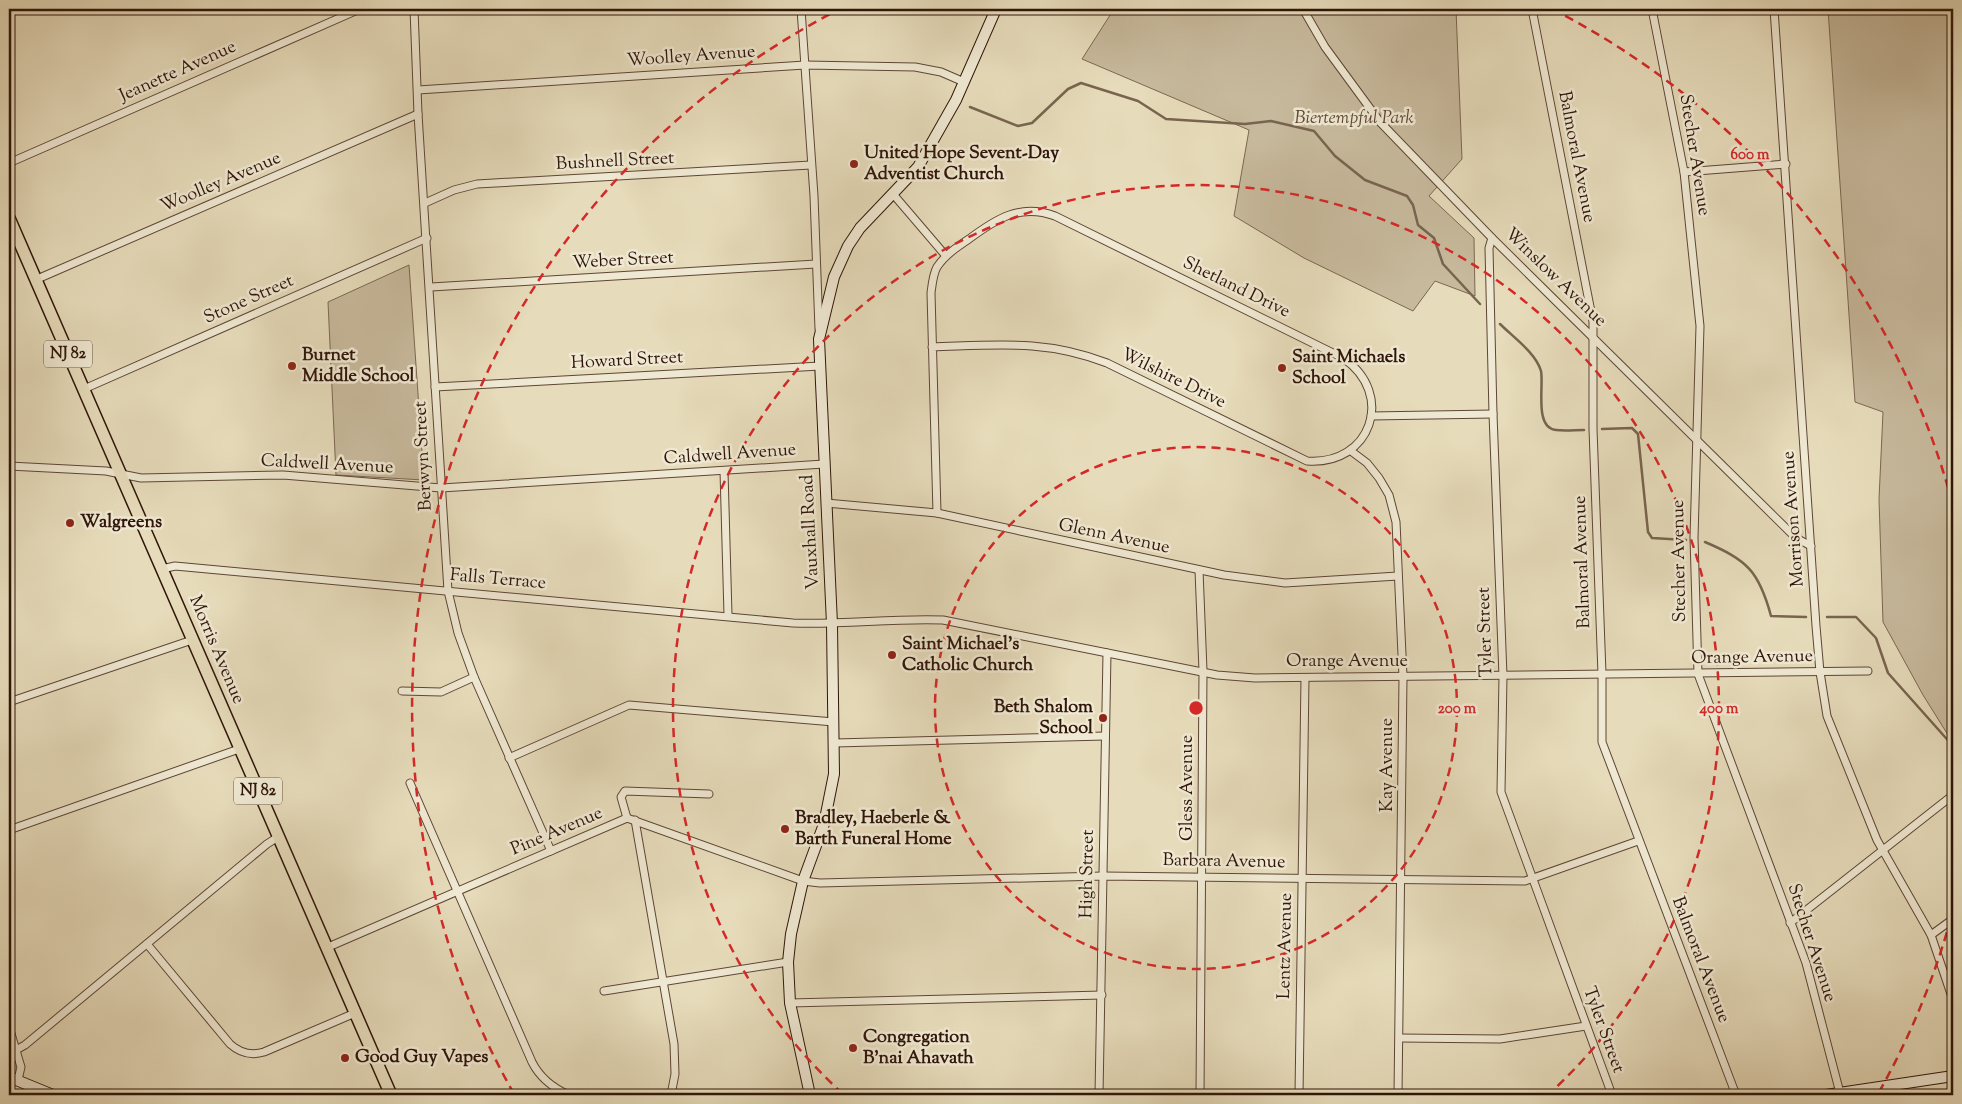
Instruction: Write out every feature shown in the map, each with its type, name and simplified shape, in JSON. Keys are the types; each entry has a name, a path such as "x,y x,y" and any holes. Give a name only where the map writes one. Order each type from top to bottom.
{"main road":[{"name":"Morris Avenue","path":"9,218 391,1095"}],"street":[{"name":"Jeanette Avenue","path":"9,162 360,9"},
{"name":"Berwyn Street","path":"414,9 418,114 431,287 435,387 448,591 458,633 474,677 551,851"},
{"path":"802,9 819,339"},
{"name":"Vauxhall Road","path":"810,1095 790,1003 788,962 791,934 803,881 828,809 834,774 832,624 819,339 834,277 848,246 860,228 918,167 964,82 996,9"},
{"name":"Winslow Avenue","path":"1303,9 1325,46 1380,122 1492,238 1796,538 1811,546"},
{"name":"Balmoral Avenue","path":"1532,9 1593,322 1593,429 1603,748 1736,1095"},
{"name":"Stecher Avenue","path":"1652,9 1684,172 1700,326 1695,438 1694,538 1698,674 1806,963 1840,1093"},
{"name":"Morrison Avenue","path":"1774,9 1820,672 1827,716 1882,849 1931,935 1953,1000"},
{"name":"Woolley Avenue","path":"418,90 805,65 915,67 941,72 964,82"},
{"name":"Woolley Avenue","path":"35,280 418,114"},
{"path":"1684,172 1786,164"},
{"name":"Bushnell Street","path":"425,203 454,190 477,184 811,165"},
{"path":"892,194 946,256 936,269 931,293 937,513"},
{"name":"Shetland Drive","path":"946,256 994,220 1006,215 1027,211 1054,216 1343,358 1357,368 1369,388 1372,416"},
{"name":"Stone Street","path":"84,389 427,238"},
{"name":"Tyler Street","path":"1492,238 1489,248 1493,414 1503,676 1501,792 1612,1095"},
{"name":"Weber Street","path":"431,287 816,264"},
{"name":"Wilshire Drive","path":"932,347 1022,344 1064,349 1108,363 1303,460 1330,460 1351,450 1363,438 1372,416"},
{"name":"Howard Street","path":"435,387 820,366"},
{"path":"1372,416 1493,414"},
{"name":"Kay Avenue","path":"1351,450 1373,470 1389,495 1396,522 1403,677 1398,1095"},
{"name":"Caldwell Avenue","path":"9,466 106,471 142,478 283,475 441,488 824,464"},
{"path":"724,471 728,615"},
{"name":"Glenn Avenue","path":"826,503 937,513 1199,570 1285,583 1398,576"},
{"name":"Falls Terrace","path":"162,569 175,566 728,615 793,623 832,624"},
{"name":"Gless Avenue","path":"1199,570 1203,671 1200,1095"},
{"name":"Orange Avenue","path":"832,624 916,618 943,620 1217,675 1255,678 1868,671"},
{"path":"9,702 192,640"},
{"name":"High Street","path":"1099,1095 1107,654"},
{"path":"402,691 441,692 474,677"},
{"name":"Lentz Avenue","path":"1299,1095 1305,678"},
{"path":"509,758 629,705 834,722"},
{"path":"835,743 1105,736"},
{"path":"9,830 239,749"},
{"path":"410,783 536,1069 553,1088 569,1095"},
{"path":"672,1095 674,1044 631,819 620,797 625,791 709,794"},
{"path":"1790,923 1953,795"},
{"path":"631,819 803,881"},
{"name":"Pine Avenue","path":"326,948 458,890 631,819"},
{"path":"16,1050 25,1045 266,844 278,837"},
{"name":"Barbara Avenue","path":"803,881 820,883 1103,876 1533,880 1638,841"},
{"path":"1931,935 1953,919"},
{"path":"147,944 230,1044 244,1053 264,1052 355,1013"},
{"path":"604,991 788,962"},
{"path":"790,1003 1102,994"},
{"path":"1400,1038 1500,1039 1586,1026"},
{"path":"9,1028 21,1067 13,1079 53,1095"},
{"path":"1826,1095 1953,1076"}],"green space":[{"name":"Biertempful Park","path":"1114,9 1456,9 1462,159 1429,196 1474,238 1475,296 1435,281 1413,311 1304,258 1234,216 1249,130 1082,59"},
{"path":"1828,9 1953,9 1953,743 1923,695 1883,622 1879,499 1883,412 1855,402"},
{"path":"409,265 424,480 336,475 328,302"}],"waterway":[{"path":"970,107 1018,126 1032,123 1068,89 1081,83 1138,101 1166,119 1245,124 1271,121 1314,131 1335,156 1365,180 1407,196 1413,205 1418,225 1434,238 1443,264 1480,304"},
{"path":"1500,324 1524,346 1538,364 1542,378 1542,414 1549,428 1556,430 1584,430"},
{"path":"1602,429 1632,428 1638,434 1648,532 1652,538 1686,540"},
{"path":"1705,542 1741,561 1749,569 1762,588 1771,616 1806,617"},
{"path":"1827,617 1856,617 1876,638 1888,673 1953,746"}],"place":[{"name":"United Hope Sevent-Day Adventist Church","path":"854,164"},
{"name":"Burnet Middle School","path":"292,366"},
{"name":"Saint Michaels School","path":"1282,368"},
{"name":"Walgreens","path":"70,523"},
{"name":"Saint Michael's Catholic Church","path":"892,655"},
{"name":"Beth Shalom School","path":"1103,718"},
{"name":"Bradley, Haeberle & Barth Funeral Home","path":"785,829"},
{"name":"Congregation B'nai Ahavath","path":"853,1048"},
{"name":"Good Guy Vapes","path":"345,1058"}]}
